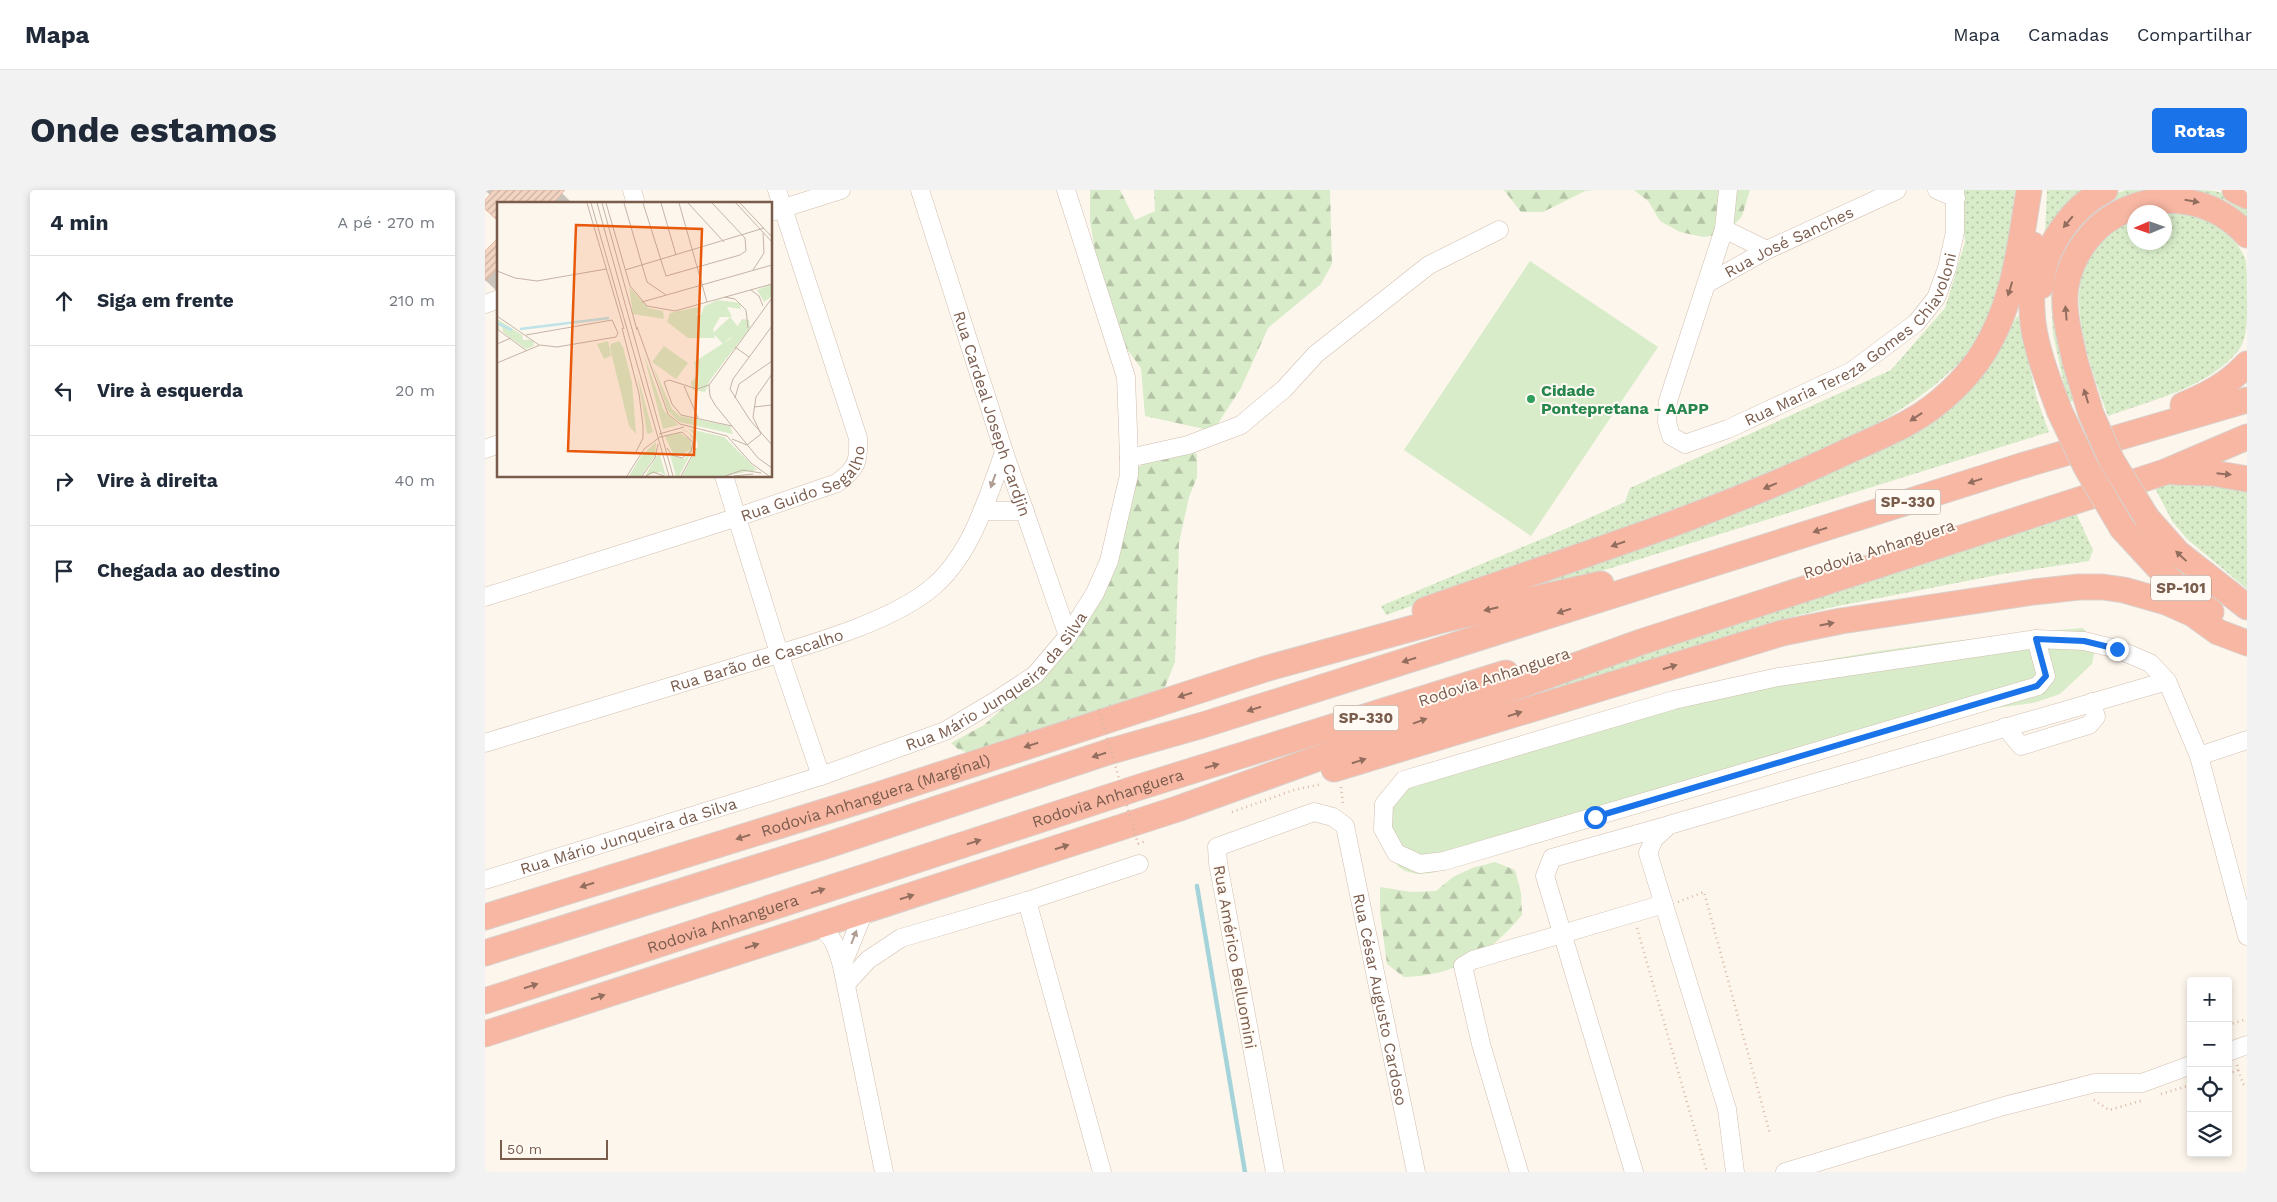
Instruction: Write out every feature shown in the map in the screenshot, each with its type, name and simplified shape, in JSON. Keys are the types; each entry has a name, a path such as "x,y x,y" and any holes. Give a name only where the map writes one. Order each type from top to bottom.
{"highway":[{"path":"1265,669 1347,637 1618,544 1741,499 1911,421 1936,404 1969,372 1993,336 2005,308 2016,271 2029,190"},
{"path":"2035,190 2031,293 2033,325 2046,374"},
{"path":"2046,374 2040,309 2042,278 2052,247 2065,224 2079,210 2105,190"},
{"path":"2235,190 2247,196"},
{"path":"2247,235 2222,213 2201,203 2177,199 2143,200 2127,206 2089,235 2077,255 2066,286 2067,324 2075,361 2091,414 2112,460 2147,518 2178,553 2247,607"},
{"path":"2021,466 2210,394 2236,376 2247,364"},
{"name":"SP-101","path":"2046,374 2059,410 2086,467 2122,528 2171,581 2247,642"},
{"name":"SP-330","path":"485,953 822,847 1108,752 1213,722 2021,466 2247,400"},
{"path":"485,1034 1177,809 1641,642 2165,472 2247,436"},
{"name":"Rodovia Anhanguera","path":"485,1001 1143,786 1358,721 2047,493 2247,436"},
{"path":"2165,472 2189,471 2235,475 2247,479"},
{"path":"1265,669 1446,619 1640,575 1717,553 1794,538"},
{"path":"1177,809 1332,770 1782,633 1841,621 2033,592 2079,587 2103,587 2123,590 2166,602 2193,614 2219,632 2247,642"},
{"name":"Rodovia Anhanguera (Marginal)","path":"489,914 878,795 1265,669"}],"street":[{"path":"632,190 636,202"},
{"name":"Rua Guido Segalho","path":"485,597 738,517 837,483 851,473 859,458 857,438 777,210 777,190"},
{"path":"777,210 841,190"},
{"name":"Rua Cardeal Joseph Cardjin","path":"920,190 1004,452 1068,636"},
{"name":"Rua Mário Junqueira da Silva","path":"485,880 821,776 945,731 997,700 1035,674 1068,636 1095,593 1109,561 1129,475 1129,458 1126,377 1066,190"},
{"path":"1708,283 1725,229 1727,190"},
{"name":"Rua José Sanches","path":"1708,283 1767,250 1897,190"},
{"path":"1937,190 1955,194"},
{"name":"Rua Maria Tereza Gomes Chiavoloni","path":"1708,283 1668,401 1667,422 1671,436 1685,444 1728,429 1852,371 1916,323 1937,298 1947,268 1955,232 1955,194"},
{"path":"1725,229 1767,250"},
{"path":"1129,458 1188,445 1241,425 1284,389 1315,354 1429,265 1499,230"},
{"path":"485,304 497,300"},
{"path":"485,449 497,445"},
{"name":"Rua Barão de Cascalho","path":"485,743 779,653 862,625 911,603 936,584 961,552 983,510 1004,452"},
{"path":"725,478 779,653 821,776"},
{"path":"983,510 1025,512"},
{"path":"2036,639 2046,676 2037,686 1907,726 1444,861 1420,864 1396,853 1383,829 1384,804 1404,780 1674,700 1778,676 2036,639 2084,641 2117,649 2150,663 2167,681 2199,756 2245,917 2247,936"},
{"path":"1634,1172 1564,933 1545,876 1552,858 2167,681"},
{"path":"2199,756 2247,740"},
{"name":"Rua Américo Belluomini","path":"1275,1172 1217,863 1217,847 1314,812 1333,817 1345,826"},
{"path":"1669,825 1654,838 1648,854 1727,1109 1735,1172"},
{"name":"Rua César Augusto Cardoso","path":"1345,826 1416,1172"},
{"path":"846,984 868,960 901,938 1027,901 1139,864"},
{"path":"1027,901 1102,1172"},
{"path":"1519,1172 1481,1044 1463,966 1473,960 1664,904"},
{"path":"843,966 861,919 869,909"},
{"path":"818,925 829,933 835,943 843,966 884,1172"},
{"path":"2232,1050 2247,1044"},
{"path":"1785,1172 2004,1106 2095,1083 2142,1083 2187,1066"}],"path":[{"path":"1099,710 1138,844 1147,841"},
{"path":"1341,779 1345,826"},
{"path":"1225,814 1294,790 1322,784"},
{"path":"2232,1024 2247,1019"},
{"path":"2232,1073 2239,1070 2247,1091"}],"green space":[{"path":"1090,190 1120,190 1135,220 1155,211 1154,190 1330,190 1332,264 1321,284 1268,328 1241,388 1213,431 1145,416 1141,368 1126,348 1109,334 1090,221"},
{"path":"1504,190 1593,190 1585,191 1543,212 1521,212"},
{"path":"1634,190 1750,190 1742,216 1726,234 1703,237 1680,232 1660,221 1648,201"},
{"path":"1959,190 2015,190 2010,235 1996,296 1978,336 1961,362 1925,393 1881,421 1834,445 1716,495 1622,531 1386,615 1381,606 1625,502 1630,488 1891,370 1945,308 1965,242"},
{"path":"2047,190 2084,190 2058,212 2045,234"},
{"path":"2126,190 2141,190 2129,194 2097,212 2080,229 2066,249 2075,400 2068,403 2053,334 2050,282 2069,233 2114,194"},
{"path":"2197,190 2229,195 2247,205 2247,217 2227,201"},
{"path":"2172,211 2189,213 2213,223 2234,240 2246,261 2247,318 2244,340 2239,350 2212,374 2161,398 2108,416 2088,357 2080,312 2079,291 2082,271 2090,253 2110,233 2127,222 2127,250 2172,250"},
{"name":"Cidade Pontepretana - AAPP","path":"1530,261 1658,347 1531,536 1404,450"},
{"path":"2018,315 2037,399 2049,432 1595,573 1455,610 1712,519 1984,368"},
{"path":"1177,446 1197,454 1197,477 1189,497 1179,543 1175,662 1159,702 979,757 958,749 951,743 984,725 1003,708 1078,619 1134,470 1157,455"},
{"path":"2174,483 2247,487 2247,589 2187,539 2172,521 2154,486"},
{"path":"2076,513 2093,550 2089,561 2003,574 1833,607 1772,622 1429,730 1633,657"},
{"path":"2083,628 2096,643 2092,664 2060,694 2033,703 1995,708 1432,873 1417,874 1405,871 1399,867 1384,845 1385,790 1737,679 1866,653 1996,636"},
{"path":"1495,862 1515,870 1521,893 1522,915 1510,929 1497,941 1470,960 1439,972 1422,976 1404,977 1387,964 1380,913 1380,887 1411,892 1436,891 1453,877 1472,868"}],"building":[{"path":"494,190 565,190 554,202 497,202 497,220 485,209 485,200"},
{"path":"497,239 497,269 485,281 485,251"}],"waterway":[{"path":"1197,886 1245,1172"}],"place":[{"name":"Cidade Pontepretana - AAPP","path":"1531,399"}],"route":[{"path":"1595,817 2037,686 2046,676 2036,639 2084,641 2117,649"}]}
